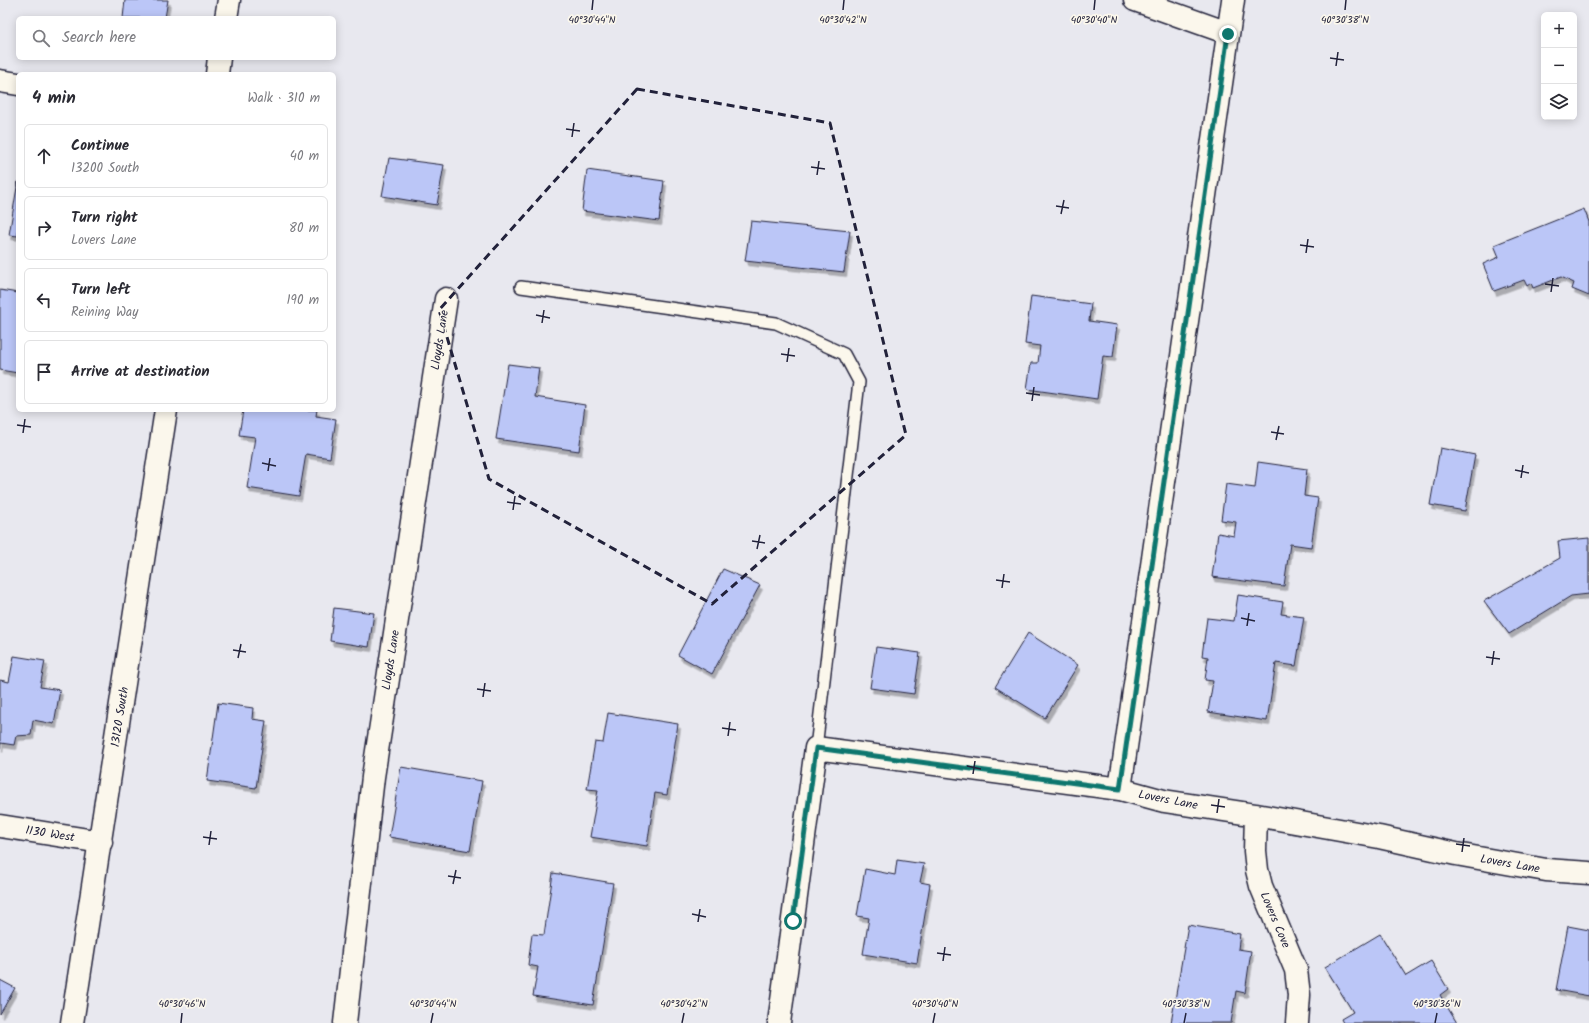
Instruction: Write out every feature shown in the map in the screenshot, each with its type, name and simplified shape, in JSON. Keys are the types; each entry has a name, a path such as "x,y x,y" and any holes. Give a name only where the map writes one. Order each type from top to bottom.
{"street":[{"path":"226,16 229,0"},
{"path":"1135,0 1228,34"},
{"path":"1120,789 1233,0"},
{"path":"217,72 220,60"},
{"path":"0,81 16,84"},
{"name":"Lloyds Lane","path":"345,1023 372,777 446,299"},
{"name":"13120 South","path":"72,1023 101,842 166,412"},
{"path":"779,1023 816,748"},
{"name":"Lovers Lane","path":"816,748 1120,789 1164,801 1256,815 1538,869 1589,873"},
{"name":"Lovers Cove","path":"1256,815 1255,851 1257,870 1261,886 1296,970 1299,995 1297,1023"},
{"name":"1130 West","path":"0,826 101,842"}],"lane":[{"path":"521,287 776,323 844,354 859,382 816,748"}],"highlighted area":[{"path":"637,89 830,123 906,435 712,604 489,479 439,310"}],"building":[{"path":"125,0 168,0 165,16 123,16"},
{"path":"389,158 444,165 437,205 382,196"},
{"path":"587,170 664,181 659,221 582,211"},
{"path":"16,193 16,236 9,235"},
{"path":"1584,209 1589,222 1589,296 1572,289 1574,283 1561,277 1533,288 1531,283 1527,286 1524,280 1494,291 1483,264 1499,257 1494,245"},
{"path":"751,221 850,231 844,272 745,261"},
{"path":"0,290 16,293 16,373 0,370"},
{"path":"1031,296 1091,304 1089,321 1117,325 1113,357 1103,356 1097,399 1027,389 1031,363 1038,363 1040,346 1025,344"},
{"path":"508,364 539,368 535,397 585,405 579,451 496,439"},
{"path":"243,412 317,412 316,416 336,419 330,458 306,454 299,496 247,488 255,437 239,435"},
{"path":"1440,448 1475,455 1465,511 1430,505"},
{"path":"1258,462 1307,469 1304,496 1318,498 1311,547 1290,544 1284,586 1212,577 1218,533 1234,536 1236,522 1221,520 1226,484 1255,488"},
{"path":"1589,538 1589,594 1571,596 1509,634 1484,601 1560,558 1558,541"},
{"path":"723,569 760,585 712,674 678,655"},
{"path":"1238,595 1283,602 1281,614 1304,617 1296,666 1276,663 1267,721 1208,712 1213,681 1205,680 1208,657 1202,656 1207,618 1234,621"},
{"path":"334,608 374,613 369,647 330,641"},
{"path":"1028,633 1078,665 1045,718 995,687"},
{"path":"876,647 920,653 914,694 870,688"},
{"path":"14,656 45,661 40,687 60,690 54,724 33,720 31,735 16,736 14,745 1,743 0,748 0,680 9,682"},
{"path":"218,703 253,708 252,719 266,721 256,788 207,781"},
{"path":"608,713 678,724 667,795 655,793 647,846 590,837 598,790 587,789 595,742 603,743"},
{"path":"401,767 482,781 470,851 389,837"},
{"path":"897,860 924,864 920,882 930,884 917,963 863,954 869,918 857,916 865,869 895,875"},
{"path":"553,873 613,883 593,1005 533,996 538,967 528,965 532,934 544,935"},
{"path":"1188,925 1240,934 1238,949 1251,951 1245,993 1236,991 1231,1023 1171,1023"},
{"path":"1568,926 1589,930 1589,996 1556,990"},
{"path":"1380,934 1406,976 1431,961 1448,989 1440,995 1457,1023 1343,1023 1341,1019 1353,1012 1325,967"},
{"path":"0,980 15,988 0,1014"}],"route":[{"path":"793,921 816,748 1120,789 1228,34"}]}
